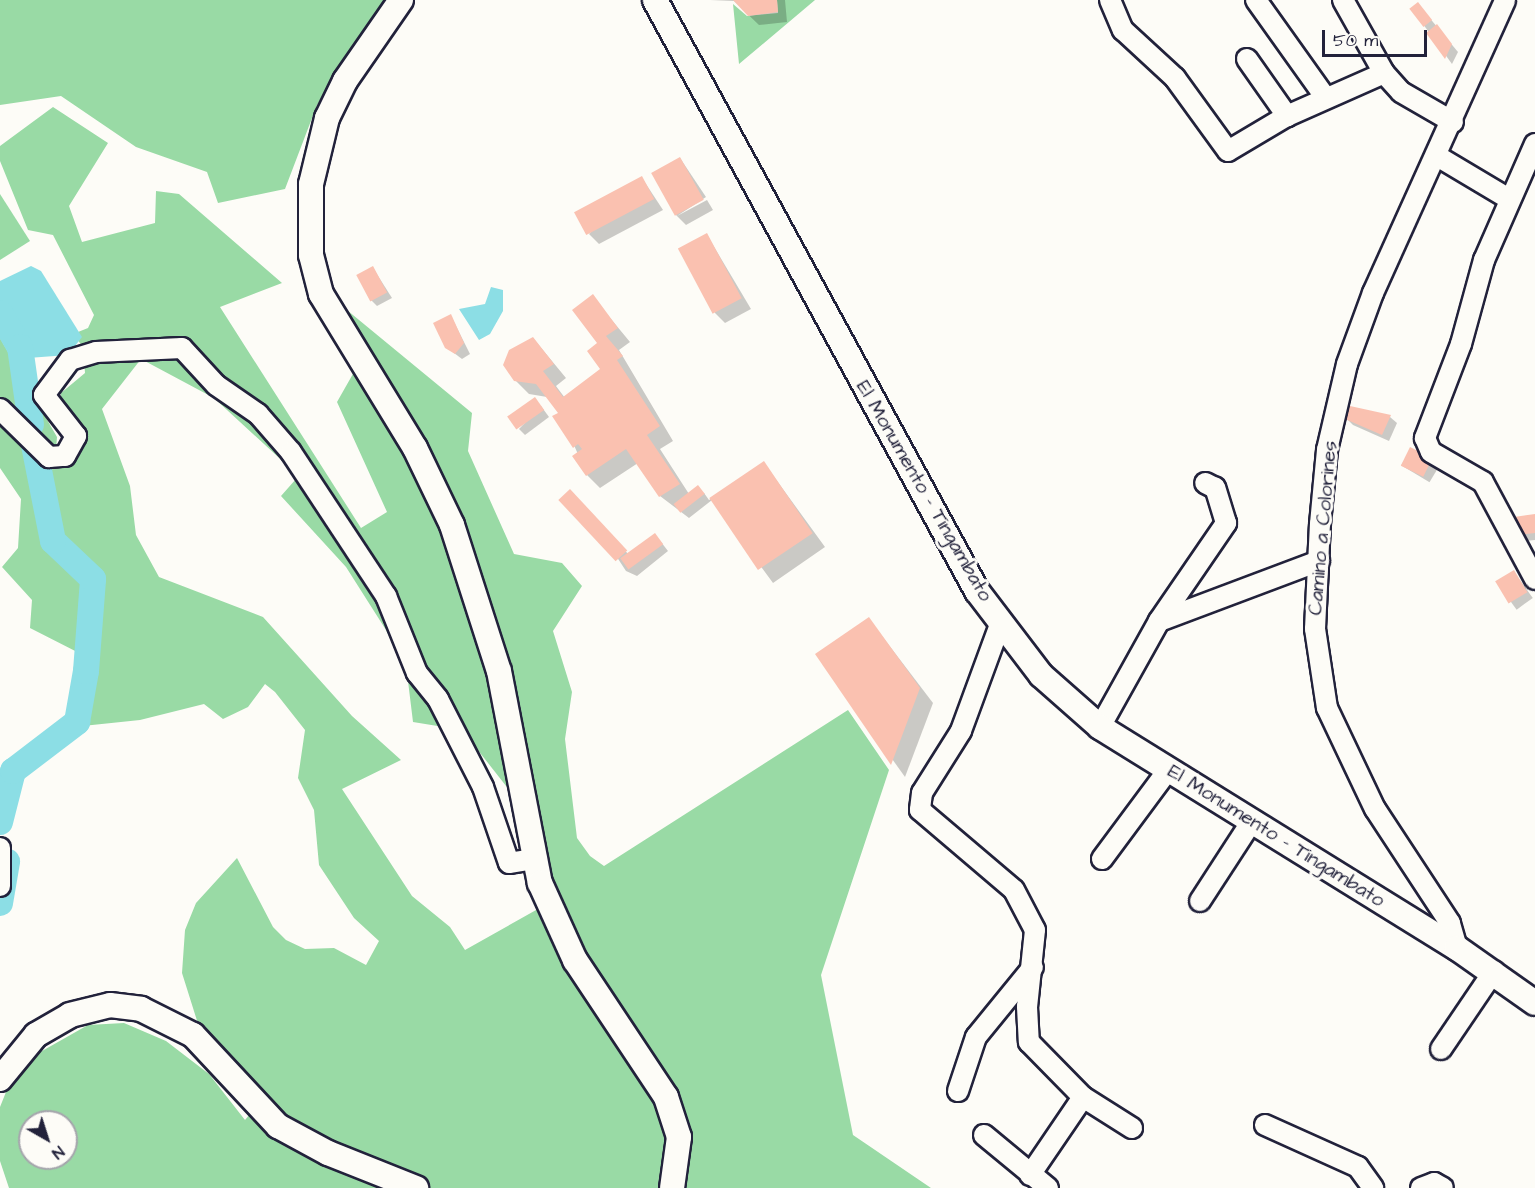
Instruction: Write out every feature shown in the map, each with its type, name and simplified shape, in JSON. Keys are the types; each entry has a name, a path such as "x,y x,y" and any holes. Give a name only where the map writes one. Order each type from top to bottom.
{"main road":[{"path":"401,0 345,81 327,118 310,184 311,255 321,294 415,448 452,525 499,671 535,859 552,915 575,960 666,1097 679,1137 672,1188"},
{"name":"El Monumento - Tingambato","path":"655,0 885,427 977,591 1041,675 1100,727 1457,948 1535,1003"},
{"path":"0,1079 36,1035 70,1015 110,1005 141,1009 193,1035 278,1126 328,1154 416,1188"}],"street":[{"path":"1110,0 1123,30 1175,78 1228,151 1287,116 1384,73"},
{"path":"1256,0 1326,98"},
{"path":"1343,0 1384,73 1401,92 1453,122"},
{"name":"Camino a Colorines","path":"1457,948 1450,923 1375,809 1327,708 1315,629 1327,450 1347,364 1373,293 1453,122 1505,0"},
{"path":"1247,59 1287,116"},
{"path":"1535,144 1509,199 1425,438 1431,452 1483,482 1535,579"},
{"path":"1437,156 1509,199"},
{"path":"0,410 50,457 65,456 75,446 74,432 44,395 70,360 96,352 182,348 216,384 258,414 291,452 386,596 417,672 438,699 483,787 509,863 535,859"},
{"path":"1100,727 1159,621 1226,522 1215,488 1205,483"},
{"path":"1159,621 1319,561"},
{"path":"1001,622 961,730 922,793 920,810 1014,890 1035,930 1035,965 1027,1007 1029,1042 1083,1097 1132,1128"},
{"path":"1102,859 1168,770"},
{"path":"1200,901 1252,821"},
{"path":"0,848 0,886"},
{"path":"958,1091 976,1037 1035,965"},
{"path":"1441,1049 1494,972"},
{"path":"1030,1175 1083,1097"},
{"path":"1266,1125 1358,1167 1373,1188"},
{"path":"984,1135 1048,1188"},
{"path":"1421,1188 1434,1183 1443,1188"}],"green space":[{"path":"0,0 386,0 317,105 285,189 218,203 207,172 136,147 61,96 0,105"},
{"path":"777,0 815,0 739,64 733,4 747,16 778,13"},
{"path":"53,107 108,143 69,206 82,242 155,223 156,191 179,194 282,283 220,307 361,528 387,512 337,402 362,358 325,292 472,413 468,451 514,554 562,563 582,586 553,631 572,692 565,739 577,838 590,856 604,866 848,710 889,770 821,975 853,1135 931,1188 9,1188 0,1161 0,1107 8,1087 35,1055 88,1025 124,1023 166,1041 209,1074 245,1120 264,1097 199,1027 182,973 185,930 196,903 237,858 273,927 286,940 305,949 334,948 366,965 379,941 354,918 319,865 314,810 298,778 305,730 275,692 265,684 248,707 223,719 204,704 140,720 73,727 85,656 30,628 32,600 2,567 18,548 21,499 0,468 0,338 57,437 56,450 70,462 83,442 60,404 61,393 85,373 83,347 73,334 88,328 94,315 53,235 28,230 0,161 0,146","holes":["141,359 214,398 290,468 296,479 281,496 346,567 386,630 407,673 413,722 462,730 529,815 545,905 465,950 450,927 412,896 342,789 401,760 352,716 263,617 159,577 136,535 130,486 102,409"]},
{"path":"0,194 30,241 0,260"}],"water":[{"path":"31,266 41,271 82,337 68,355 28,358 13,346 0,318 0,281"},
{"path":"491,287 503,290 503,311 490,334 479,340 459,309 485,304"}],"building":[{"path":"733,0 777,0 778,12 748,16"},
{"path":"1418,2 1432,20 1423,27 1409,9"},
{"path":"1437,24 1452,44 1445,59 1426,33"},
{"path":"680,157 704,200 675,216 651,173"},
{"path":"642,176 654,199 586,235 574,212"},
{"path":"707,233 742,298 713,314 678,248"},
{"path":"373,266 387,292 370,301 356,275"},
{"path":"593,294 618,328 606,336 623,356 617,360 660,426 647,435 680,484 659,497 626,449 586,476 572,456 582,449 578,444 573,448 552,416 558,413 536,384 514,381 503,365 509,350 533,337 554,364 543,371 563,397 600,369 587,351 597,343 572,310"},
{"path":"451,314 464,343 455,354 445,348 433,323"},
{"path":"535,397 544,410 516,430 507,417"},
{"path":"1350,406 1391,415 1382,435 1345,419"},
{"path":"1410,447 1432,458 1423,477 1401,466"},
{"path":"764,461 813,533 758,570 709,498"},
{"path":"698,485 705,494 680,513 674,504"},
{"path":"570,489 627,550 616,561 558,500"},
{"path":"1535,514 1535,533 1517,535 1514,517"},
{"path":"655,533 663,544 628,570 620,558"},
{"path":"1514,570 1527,592 1509,604 1495,581"},
{"path":"869,617 920,688 891,765 815,654"}],"waterway":[{"path":"0,313 20,347 31,424"},
{"path":"0,822 13,771 77,722 86,671 93,579 53,541 34,445"},
{"path":"0,903 7,862"}]}
